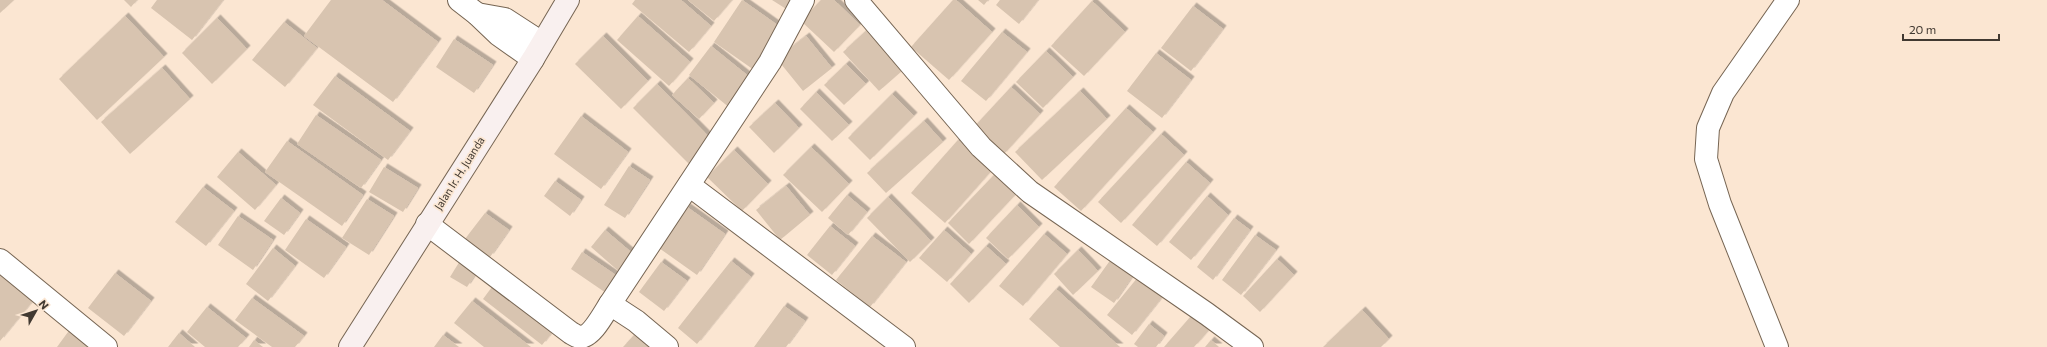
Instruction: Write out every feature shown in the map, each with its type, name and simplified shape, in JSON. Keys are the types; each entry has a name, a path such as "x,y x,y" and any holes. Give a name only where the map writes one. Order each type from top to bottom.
{"street":[{"path":"459,0 477,14 505,20 538,51"},
{"name":"Jalan Ir. H. Juanda","path":"350,347 538,51 568,0"},
{"path":"427,224 571,334 580,337 587,335 596,326 770,62 803,0"},
{"path":"856,0 981,147 1030,192 1208,314 1252,347"},
{"path":"1777,347 1720,204 1706,159 1708,128 1723,92 1788,0"},
{"path":"689,185 904,347"},
{"path":"0,260 106,347"},
{"path":"610,304 636,321 667,347"}],"building":[{"path":"0,0 14,0 0,13"},
{"path":"124,0 137,0 131,7"},
{"path":"157,0 223,0 192,40 151,8"},
{"path":"331,0 382,0 438,42 393,102 304,36"},
{"path":"635,0 681,0 711,26 689,52 632,4"},
{"path":"688,0 732,0 714,21"},
{"path":"742,0 783,29 754,70 714,42"},
{"path":"772,0 798,0 791,12"},
{"path":"821,0 834,0 860,25 834,52 801,21"},
{"path":"953,0 956,0 992,32 949,80 911,47"},
{"path":"978,0 988,0 984,5"},
{"path":"1000,0 1038,0 1019,24 996,5"},
{"path":"1092,1 1125,32 1084,76 1051,46"},
{"path":"1193,6 1223,29 1191,71 1161,48"},
{"path":"125,16 164,57 97,120 59,79"},
{"path":"638,16 690,62 669,86 617,40"},
{"path":"217,18 247,49 212,84 182,53"},
{"path":"284,22 317,48 285,87 252,60"},
{"path":"867,30 903,70 879,91 843,52"},
{"path":"1002,32 1027,52 986,101 961,81"},
{"path":"603,36 648,81 621,109 575,64"},
{"path":"806,36 832,68 803,91 777,59"},
{"path":"454,39 493,65 474,93 436,67"},
{"path":"711,46 752,79 730,108 689,75"},
{"path":"1046,51 1073,77 1043,108 1016,82"},
{"path":"1156,53 1191,80 1162,118 1127,91"},
{"path":"846,64 866,84 844,105 824,85"},
{"path":"162,68 190,99 130,154 101,122"},
{"path":"335,76 410,131 388,160 313,105"},
{"path":"688,78 714,103 699,119 672,95"},
{"path":"657,84 713,141 689,164 633,108"},
{"path":"1011,87 1040,114 1003,155 973,128"},
{"path":"1080,91 1107,119 1042,180 1015,152"},
{"path":"816,92 849,125 832,141 800,109"},
{"path":"892,94 914,116 870,160 848,138"},
{"path":"775,103 799,128 774,153 749,127"},
{"path":"1126,108 1153,132 1081,211 1054,187"},
{"path":"316,115 381,160 361,188 297,144"},
{"path":"581,116 628,152 601,189 554,154"},
{"path":"924,121 943,142 886,193 867,173"},
{"path":"1161,134 1184,155 1121,223 1098,202"},
{"path":"958,140 992,170 945,223 911,193"},
{"path":"287,141 363,195 342,226 265,172"},
{"path":"811,147 849,184 822,212 783,175"},
{"path":"734,150 768,184 742,211 707,177"},
{"path":"238,152 276,185 255,210 217,177"},
{"path":"1186,162 1210,183 1157,246 1132,225"},
{"path":"629,166 650,180 625,218 604,205"},
{"path":"384,167 418,188 403,212 369,192"},
{"path":"994,175 1015,195 969,244 948,223"},
{"path":"555,181 581,200 570,216 544,196"},
{"path":"786,186 810,215 780,240 756,210"},
{"path":"203,187 234,211 206,246 175,222"},
{"path":"847,195 867,212 848,235 828,218"},
{"path":"1207,196 1228,215 1191,260 1169,242"},
{"path":"888,197 931,241 910,262 867,218"},
{"path":"281,198 300,213 284,235 264,221"},
{"path":"367,199 394,216 369,255 342,238"},
{"path":"1017,205 1039,227 1008,259 986,238"},
{"path":"687,207 725,234 697,275 659,248"},
{"path":"485,213 509,230 490,257 465,239"},
{"path":"238,216 273,240 253,270 218,245"},
{"path":"1234,218 1250,230 1213,280 1197,267"},
{"path":"306,219 346,247 324,278 285,250"},
{"path":"830,226 855,246 832,275 807,255"},
{"path":"605,230 638,258 623,275 591,247"},
{"path":"944,230 971,254 947,282 919,258"},
{"path":"1044,234 1067,254 1023,306 999,286"},
{"path":"1255,235 1276,250 1241,295 1222,280"},
{"path":"872,236 906,262 870,307 836,280"},
{"path":"986,246 1006,264 969,303 950,284"},
{"path":"273,248 295,266 268,301 246,284"},
{"path":"1078,250 1098,271 1073,295 1054,274"},
{"path":"582,252 620,278 609,295 571,269"},
{"path":"1114,255 1136,271 1114,303 1091,287"},
{"path":"463,256 480,267 467,287 450,277"},
{"path":"1277,259 1294,275 1260,312 1243,296"},
{"path":"731,261 751,277 697,344 678,328"},
{"path":"661,262 687,281 664,311 639,292"},
{"path":"0,268 36,297 0,341"},
{"path":"1143,271 1167,291 1132,335 1107,315"},
{"path":"115,273 151,301 124,336 88,308"},
{"path":"495,283 554,330 542,345 483,299"},
{"path":"1056,289 1120,347 1060,347 1029,319"},
{"path":"252,298 304,336 295,347 272,347 235,320"},
{"path":"472,301 531,347 484,347 454,323"},
{"path":"784,306 805,321 786,347 754,347"},
{"path":"207,307 246,338 238,347 205,347 187,332"},
{"path":"1362,310 1389,339 1381,347 1323,347"},
{"path":"1192,315 1209,330 1194,347 1164,347"},
{"path":"1149,324 1164,336 1156,347 1138,347 1134,344"},
{"path":"71,328 94,347 57,347"},
{"path":"179,333 195,347 168,347"},
{"path":"635,334 650,347 623,347"},
{"path":"443,335 459,347 434,347"},
{"path":"254,340 263,347 249,347"},
{"path":"1211,340 1219,347 1205,347"}]}
